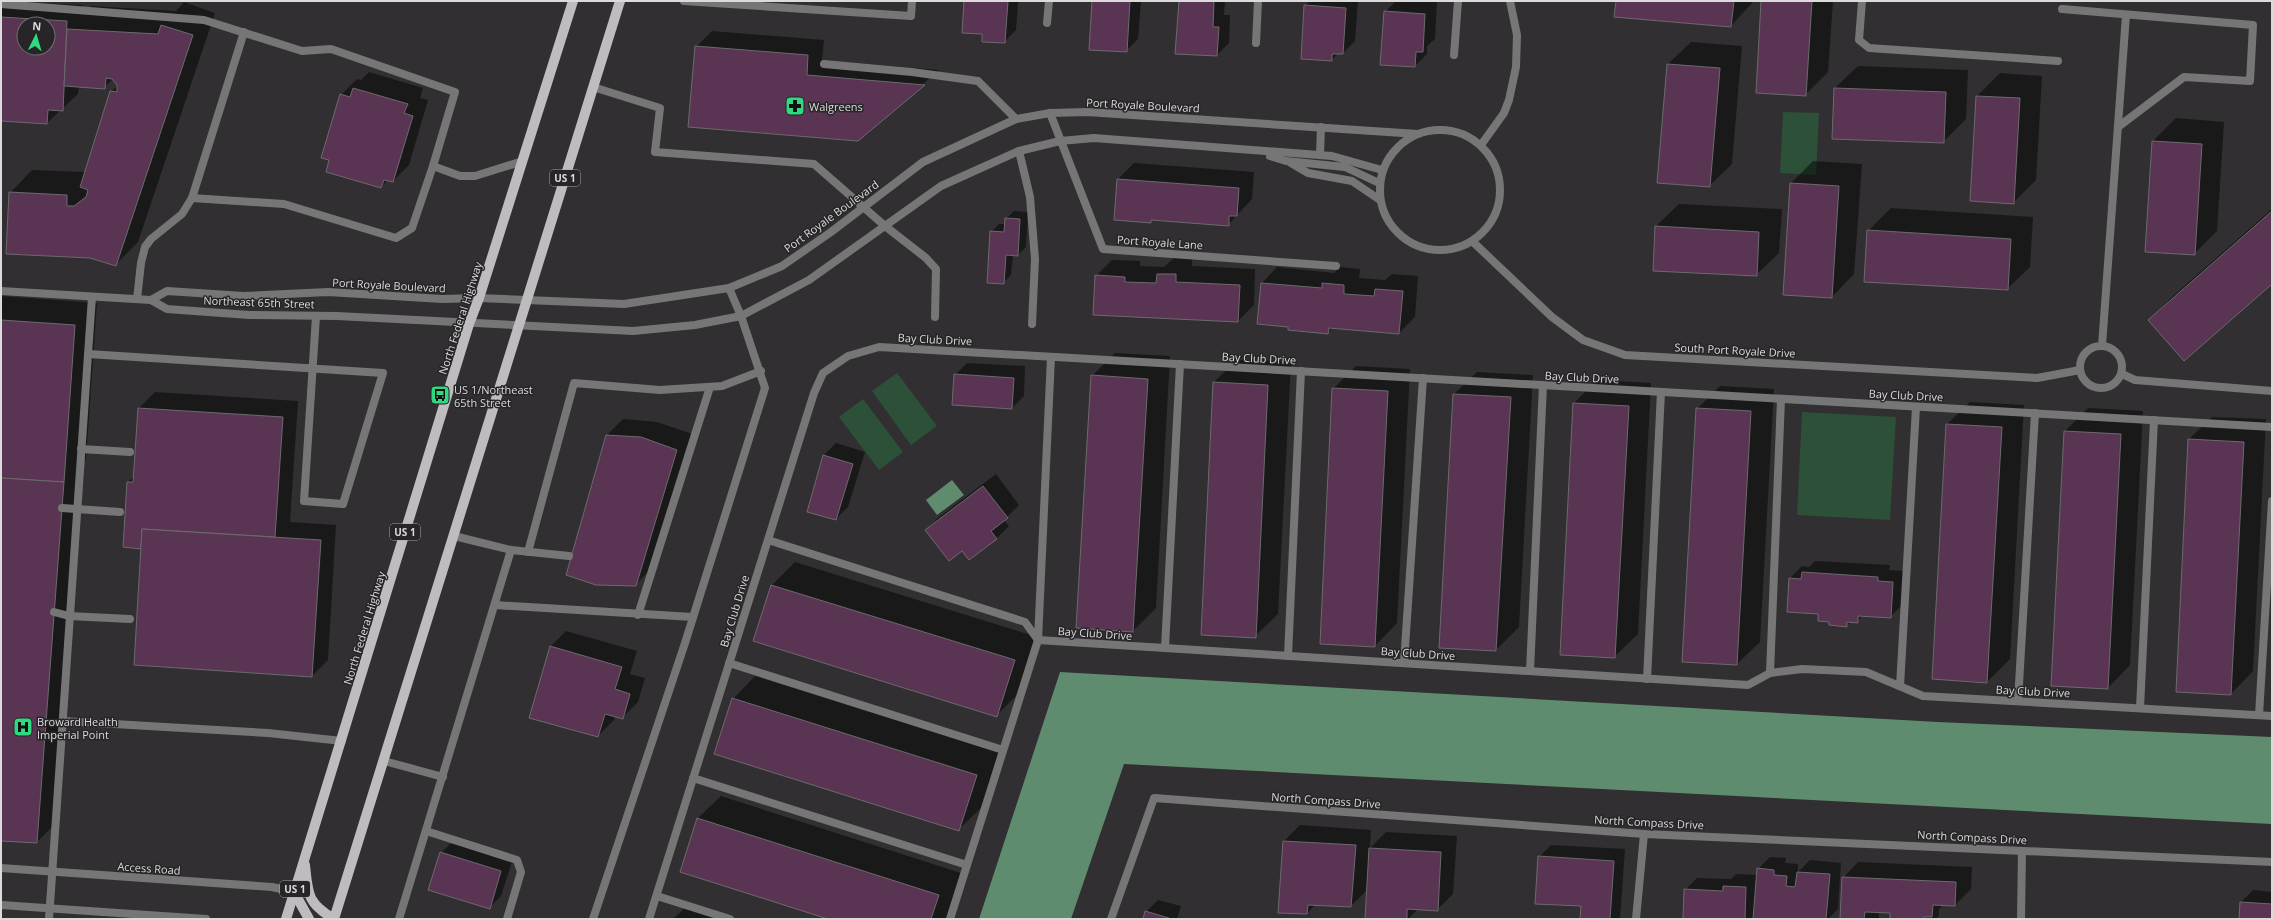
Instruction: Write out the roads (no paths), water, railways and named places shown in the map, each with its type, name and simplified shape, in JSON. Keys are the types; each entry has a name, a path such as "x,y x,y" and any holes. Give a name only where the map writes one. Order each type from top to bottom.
{"main road":[{"name":"North Federal Highway","path":"286,919 469,324 480,298 573,1"},
{"path":"613,1 614,18"},
{"name":"US 1","path":"334,919 454,536 517,326 620,1"},
{"path":"305,860 307,888 311,900 317,909 334,919"},
{"path":"294,892 309,919"}],"street":[{"path":"684,1 911,16 912,1"},
{"path":"1047,23 1049,1"},
{"path":"1256,43 1258,1"},
{"path":"1454,55 1458,1"},
{"path":"1480,145 1504,113 1509,100 1516,67 1517,35 1510,1"},
{"path":"1862,1 1859,40 1869,48 2058,62"},
{"path":"1,4 204,20 302,51 331,49 455,92 433,166 412,228 396,238 284,204 192,198"},
{"path":"2062,9 2253,24 2250,81 2184,77 2118,127"},
{"path":"2102,346 2126,15"},
{"path":"137,300 140,263 145,247 151,239 182,214 192,198 244,32"},
{"path":"824,64 912,72 978,82 1016,119"},
{"path":"593,88 660,108 655,152 814,164 862,207 926,258 936,269 935,317"},
{"name":"Port Royale Boulevard","path":"151,300 167,291 244,296 328,292 442,299 480,298 624,304 729,288 782,266 831,232 923,162 1016,119 1050,114 1087,112 1418,134"},
{"name":"Port Royale Lane","path":"1050,114 1102,249 1336,266"},
{"path":"1320,155 1321,127"},
{"path":"1439,130 1454,131 1468,136 1480,145 1490,156 1496,168 1500,196 1491,222 1472,241 1446,250 1433,250 1419,247 1396,232 1388,222 1380,200 1379,183 1382,170 1398,146 1418,134 1439,130"},
{"path":"517,326 633,331 695,325 741,316 809,280 941,186 1018,151 1060,141 1094,138 1258,152 1332,156 1382,170"},
{"path":"1018,151 1030,197 1035,259 1032,324"},
{"path":"1258,152 1286,161 1308,173 1352,181 1380,200"},
{"path":"433,166 460,176 475,176 523,161"},
{"path":"1286,161 1344,168 1379,183"},
{"name":"South Port Royale Drive","path":"1472,241 1552,318 1583,340 1625,355 2037,378 2080,370"},
{"path":"593,919 693,617 765,388 741,316 729,288"},
{"name":"Northeast 65th Street","path":"1,291 151,300 166,309 517,326"},
{"path":"49,919 51,872 92,297"},
{"path":"88,354 312,368 383,373 343,504 304,501 312,368 316,316"},
{"path":"2098,345 2102,346 2109,347 2118,353 2123,363 2122,374 2115,384 2105,388 2093,387 2084,380 2080,370 2081,359 2088,350 2098,345"},
{"name":"Bay Club Drive","path":"649,919 814,393 823,373 848,356 878,347 2272,427"},
{"path":"950,919 1038,640 1051,357"},
{"path":"1165,648 1180,364"},
{"path":"528,552 574,383 660,390 710,387 722,386 760,371"},
{"path":"1288,656 1301,371"},
{"path":"2122,374 2135,380 2272,391"},
{"path":"1404,663 1423,378"},
{"path":"1530,671 1543,385"},
{"path":"638,615 710,387"},
{"path":"1647,679 1661,392"},
{"path":"1770,673 1781,399"},
{"path":"1900,686 1916,407"},
{"path":"2018,701 2035,413"},
{"path":"2140,708 2154,420"},
{"path":"81,449 130,452"},
{"path":"2259,715 2272,501"},
{"path":"62,508 120,512"},
{"path":"454,536 511,550 569,556"},
{"path":"768,540 1025,622 1038,640"},
{"path":"399,919 511,550"},
{"path":"495,605 638,615 693,617"},
{"path":"54,612 69,616 130,619"},
{"name":"Bay Club Drive","path":"1038,640 1748,685 1770,673 1802,669 1866,672 1923,696 2272,716"},
{"path":"729,663 1003,750"},
{"path":"62,721 268,733 342,741"},
{"path":"384,761 443,777"},
{"path":"693,778 967,865"},
{"name":"North Compass Drive","path":"1111,919 1154,798 1644,834 2272,862"},
{"path":"426,831 517,860 520,872 507,919"},
{"path":"1636,919 1644,834"},
{"path":"2021,919 2022,851"},
{"name":"Access Road","path":"1,868 272,887 294,892"},
{"path":"657,896 730,919"},
{"path":"1,905 206,919"}],"place":[{"name":"Walgreens","path":"795,106"},
{"name":"US 1/Northeast 65th Street","path":"440,395"},
{"name":"Broward Health Imperial Point","path":"23,727"}]}
